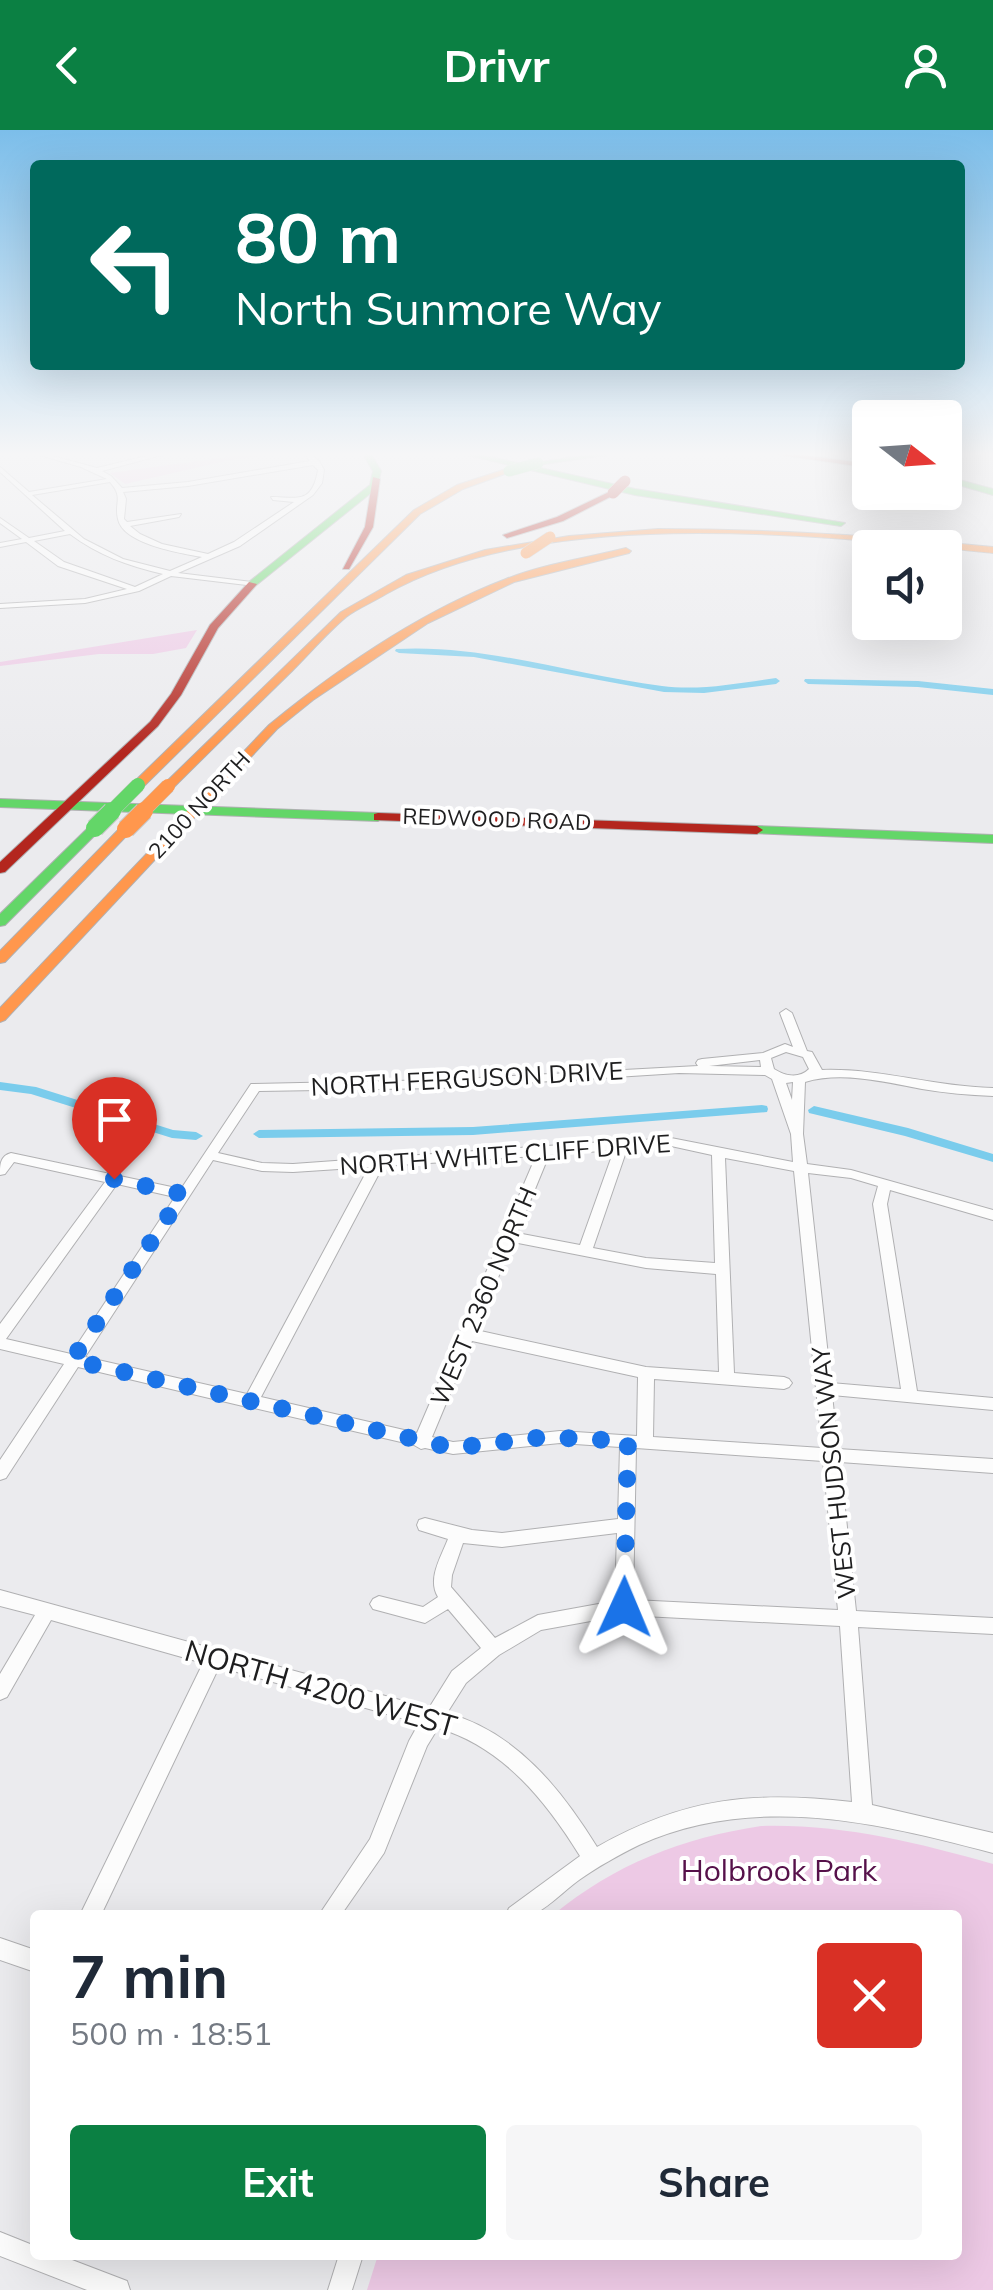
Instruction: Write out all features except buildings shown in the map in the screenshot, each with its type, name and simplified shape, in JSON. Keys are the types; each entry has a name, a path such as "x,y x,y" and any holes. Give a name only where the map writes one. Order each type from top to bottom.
{"main road":[{"path":"0,868 161,716 214,627 252,584 292,553"},
{"path":"0,959 168,786 356,553"},
{"path":"233,706 379,553"},
{"path":"233,706 365,588 448,553"},
{"path":"0,922 138,785 357,604 402,580 496,553"},
{"path":"424,621 526,553"},
{"path":"424,621 464,599 527,574 620,553"},
{"name":"2100 NORTH","path":"0,1018 285,716 424,621"},
{"name":"REDWOOD ROAD","path":"0,802 993,839"}],"street":[{"path":"45,553 70,569 136,589"},
{"path":"106,553 169,573 252,584"},
{"path":"194,553 209,556"},
{"path":"0,606 85,601 136,589 216,553"},
{"path":"771,1053 784,1033 786,1013 808,1055 875,1076 933,1088 993,1092"},
{"name":"NORTH FERGUSON DRIVE","path":"209,1155 255,1086 440,1084 679,1069 771,1053 808,1055"},
{"name":"WEST HUDSON WAY","path":"771,1053 773,1074 798,1134"},
{"name":"WEST HUDSON WAY","path":"808,1055 816,1070 806,1077 798,1134 848,1618 863,1812"},
{"name":"NORTH FERGUSON DRIVE","path":"679,1069 773,1074"},
{"path":"773,1074 875,1076"},
{"name":"NORTH WHITE CLIFF DRIVE","path":"209,1155 282,1168 670,1142 851,1174 993,1214"},
{"path":"585,1251 623,1144"},
{"name":"WEST 2360 NORTH","path":"421,1442 545,1149"},
{"path":"718,1150 727,1379"},
{"path":"0,1474 209,1155"},
{"path":"0,1171 11,1157 183,1194"},
{"path":"250,1402 380,1161"},
{"path":"114,1179 0,1339 72,1360 421,1442 471,1448 544,1437 830,1452 993,1466"},
{"path":"885,1185 880,1204 910,1394"},
{"path":"508,1236 663,1266 723,1269"},
{"path":"467,1334 646,1374 784,1383"},
{"path":"624,1607 626,1526 646,1374"},
{"path":"824,1388 993,1404"},
{"path":"424,1526 501,1540 593,1525 626,1526"},
{"path":"458,1534 442,1582 449,1600 492,1649"},
{"name":"NORTH 4200 WEST","path":"0,1598 434,1718 479,1735 526,1766 562,1807 592,1857"},
{"path":"379,1604 425,1615 449,1600"},
{"path":"333,1910 377,1846 419,1742 460,1677 492,1649 538,1624 624,1607 993,1626"},
{"path":"0,1691 48,1611"},
{"path":"92,1910 215,1657"},
{"path":"523,1910 592,1857 652,1828 734,1808 819,1804 993,1843"},
{"path":"0,1949 30,1958"},
{"path":"0,2244 30,2256"},
{"path":"41,2260 118,2290"},
{"path":"340,2290 349,2260"}],"green space":[{"path":"197,630 186,648 0,666 0,662"},
{"name":"Holbrook Park","path":"761,1826 820,1828 878,1836 993,1864 993,2290 367,2290 376,2260 962,2260 962,1910 559,1910 601,1881 651,1856"}],"waterway":[{"path":"399,651 474,655 664,689 704,690 776,681"},
{"path":"808,681 918,684 993,692"},
{"path":"0,1086 32,1090 172,1134 196,1136"},
{"path":"259,1134 473,1131 762,1109"},
{"path":"814,1110 908,1132 993,1158"}],"traffic: fast":[{"path":"252,584 291,553"},
{"path":"95,828 138,785"},
{"path":"0,803 378,817"},
{"path":"0,922 95,828"},
{"path":"757,830 993,839"}],"traffic: slow":[{"path":"138,785 375,553"},
{"path":"168,786 344,614 409,577 486,553"},
{"path":"424,621 511,580 619,553"},
{"path":"0,1017 273,727 309,698 424,621"},
{"path":"126,829 168,786"},
{"path":"0,959 126,829"}],"traffic: jam":[{"path":"346,567 354,553"},
{"path":"0,869 154,724 176,695 214,627 252,584"},
{"path":"378,817 757,830"}],"route":[{"path":"114,1179 183,1194 72,1360 453,1448 544,1437 628,1441 624,1607"}]}
